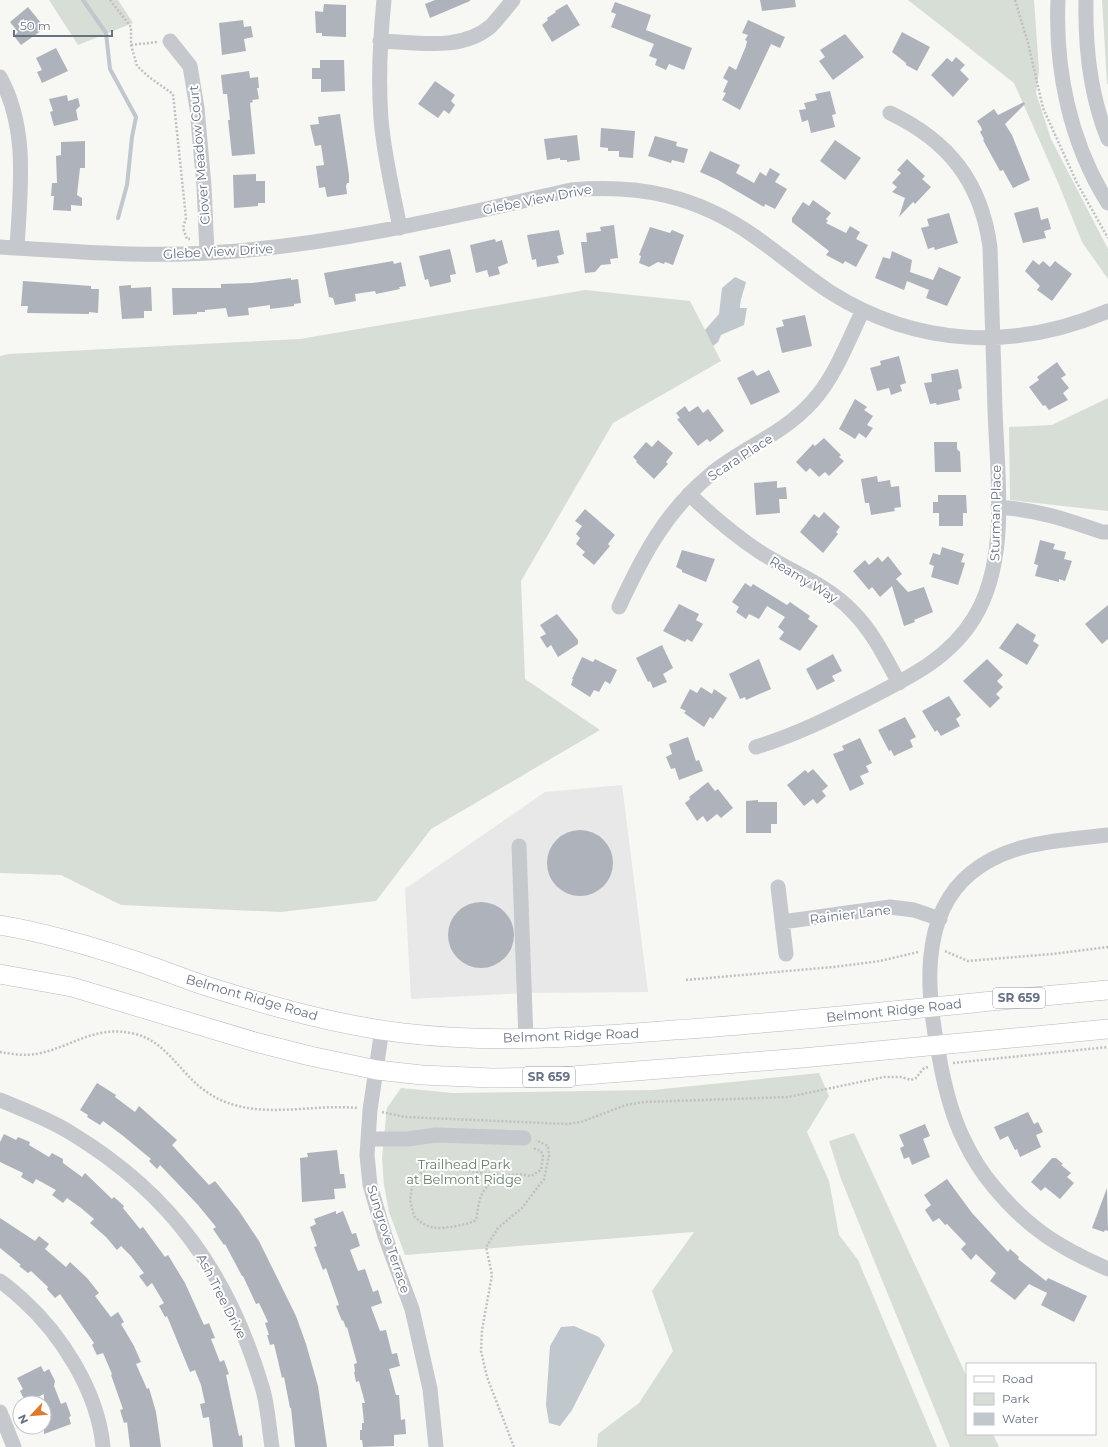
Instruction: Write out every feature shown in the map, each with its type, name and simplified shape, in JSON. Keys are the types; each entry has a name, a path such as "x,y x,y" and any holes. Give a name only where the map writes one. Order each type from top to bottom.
{"main road":[{"name":"Belmont Ridge Road","path":"0,925 74,941 204,985 292,1011 382,1030 412,1034 526,1040 727,1027 1108,990"},
{"name":"SR 659","path":"0,974 72,987 254,1042 377,1070 422,1075 484,1078 559,1077 802,1058 936,1044 1108,1029"}],"street":[{"path":"384,0 380,40 381,119 386,162 400,228"},
{"path":"380,40 448,43 465,40 478,35 490,26 513,0"},
{"path":"1058,0 1059,56 1067,103 1085,157 1108,203"},
{"path":"1086,0 1088,57 1093,88 1108,139"},
{"name":"Clover Meadow Court","path":"170,41 190,66 197,108 207,246"},
{"path":"0,77 14,109 20,132 21,155 17,248"},
{"name":"Sturman Place","path":"756,747 788,737 819,724 926,668 945,653 962,636 984,600 992,577 997,553 998,507 990,247 988,228 978,200 961,168 946,150 917,127 890,113"},
{"name":"Glebe View Drive","path":"0,247 79,253 138,255 207,246 270,248 332,240 400,228 571,190 625,188 651,191 680,198 722,216 753,236 830,292 863,310 916,330 948,336 993,339 1024,336 1054,330 1085,321 1108,312"},
{"name":"Scara Place","path":"619,606 641,559 655,535 689,494 711,474 737,456 777,433 796,418 812,401 826,382 837,363 863,310"},
{"name":"Reamy Way","path":"689,494 738,538 761,553 831,592 852,610 878,643 899,683"},
{"path":"998,507 1026,509 1055,515 1102,532 1108,532"},
{"path":"1108,835 1021,847 991,859 970,873 956,887 940,919 932,950 930,974 931,1006 936,1044 948,1098 963,1139 976,1162 993,1186 1032,1227 1052,1241 1108,1269"},
{"path":"519,846 526,1040"},
{"path":"778,887 786,954"},
{"name":"Rainier Lane","path":"782,922 890,908 914,910 940,919"},
{"name":"Sungrove Terrace","path":"382,1030 373,1090 368,1138 370,1185 384,1236 412,1309 430,1389 436,1447"},
{"name":"Ash Tree Drive","path":"0,1100 70,1132 103,1153 136,1180 193,1241 217,1281 236,1318 253,1361 263,1392 272,1447"},
{"path":"368,1138 407,1139 436,1135 522,1138"},
{"path":"0,1282 33,1309 54,1332 70,1356 98,1417 103,1447"},
{"path":"0,1412 14,1447"}],"path":[{"path":"110,0 131,27 131,46 138,66 149,77 174,94 186,218 183,228 187,239 207,246"},
{"path":"1016,0 1028,43 1043,108 1077,183 1108,238"},
{"path":"131,46 170,41"},
{"path":"686,980 833,967 880,961 916,952 932,950 945,951 968,960 1052,954 1108,947"},
{"path":"496,1174 493,1181 484,1191 476,1220 469,1224 436,1229 426,1225 414,1216 410,1200 413,1181 426,1168 444,1164 470,1171 531,1176 541,1170 543,1156 540,1151 535,1148 519,1147 522,1138 521,1122"},
{"path":"514,1447 490,1384 481,1351 482,1330 492,1275 486,1247 498,1228 522,1208 544,1179 549,1156 548,1146 538,1140 522,1138"}],"shaded area":[{"path":"622,785 648,992 524,993 411,999 405,889 545,792"}],"green space":[{"path":"49,0 118,0 133,23 78,45"},
{"path":"908,0 1034,0 1039,71 1036,93 1051,139 1108,249 1108,279 1082,242 1057,180 1014,83"},
{"path":"1102,0 1108,0 1108,85 1107,83"},
{"path":"585,290 690,301 721,361 613,423 521,581 525,679 600,730 431,829 376,901 281,912 121,905 61,875 0,873 0,356 9,354 300,339"},
{"path":"1108,398 1108,511 1010,500 1009,427 1052,425"},
{"name":"Trailhead Park at Belmont Ridge","path":"819,1073 829,1096 807,1132 829,1181 839,1235 858,1260 937,1447 597,1447 598,1434 639,1403 673,1351 652,1291 694,1232 405,1255 389,1212 384,1185 382,1158 387,1108 401,1088 453,1093 653,1090"},
{"path":"854,1133 966,1375 966,1435 993,1435 999,1447 950,1447 841,1179 829,1141"}],"water":[{"path":"735,277 746,282 741,298 740,308 747,308 744,325 721,335 718,342 713,346 705,330 719,314 722,288"},
{"path":"574,1326 599,1337 605,1345 572,1410 560,1426 549,1423 546,1405 550,1346 561,1327"}],"building":[{"path":"435,0 470,1 430,18 425,4"},
{"path":"760,0 795,0 796,7 762,11"},
{"path":"615,2 651,15 646,30 692,48 684,70 669,64 666,70 655,65 657,59 649,56 654,44 611,27 616,14 611,12"},
{"path":"324,4 346,5 346,37 322,36 322,33 316,33 315,11 323,12"},
{"path":"567,4 580,25 552,42 542,25 548,20 547,18 556,12 555,11"},
{"path":"28,7 45,28 21,45 14,36 18,32 10,22"},
{"path":"243,20 244,27 251,26 253,37 244,39 246,51 222,55 219,23"},
{"path":"748,20 785,37 780,48 771,44 740,110 722,100 726,93 723,92 728,81 723,78 729,66 736,70 746,46 747,41 745,40 748,35 742,33"},
{"path":"902,32 930,47 917,71 906,65 906,63 892,52"},
{"path":"845,34 864,57 833,80 819,61 825,57 820,50"},
{"path":"56,48 68,71 42,83 37,72 42,70 36,58"},
{"path":"956,57 965,65 960,70 969,79 953,97 931,75 947,58 952,62"},
{"path":"320,60 344,60 345,91 321,92 321,79 312,79 312,68 320,68"},
{"path":"249,71 250,78 258,77 259,88 257,88 259,99 252,100 253,102 250,103 255,154 232,156 227,94 223,94 221,75"},
{"path":"435,81 455,95 451,101 455,105 449,114 444,110 438,118 418,104"},
{"path":"830,91 836,114 832,115 835,127 811,133 808,120 802,122 799,110 806,109 804,103 817,100 815,94"},
{"path":"67,95 68,101 78,98 80,106 76,110 78,120 54,126 50,112 53,111 49,99"},
{"path":"1024,102 1025,104 1005,124 1012,135 1030,180 1013,188 1003,170 1000,171 983,140 984,139 980,132 982,130 977,121 994,109 998,115"},
{"path":"340,114 349,183 347,183 346,186 347,194 327,197 325,187 319,188 316,166 324,165 321,145 315,146 310,125 319,124 318,117"},
{"path":"601,128 635,131 633,158 619,157 619,151 608,151 608,148 600,147"},
{"path":"577,135 580,160 567,162 567,160 560,160 560,158 547,160 544,139"},
{"path":"655,136 677,142 676,146 688,149 684,163 672,160 671,163 648,156"},
{"path":"835,140 861,158 845,180 820,161"},
{"path":"85,141 85,168 80,168 77,195 82,198 82,206 71,205 71,211 53,210 54,196 51,196 52,183 57,183 56,156 61,155 61,142"},
{"path":"710,151 740,165 736,173 754,183 760,172 766,176 770,168 780,174 775,182 787,189 775,209 765,204 764,207 718,180 700,172"},
{"path":"907,159 925,176 922,179 931,187 915,204 913,202 899,217 905,198 892,192 897,187 892,183 901,173 897,170"},
{"path":"256,174 256,181 265,181 265,203 258,203 258,206 234,208 233,175"},
{"path":"813,200 831,213 826,219 828,221 826,223 846,233 850,226 860,232 856,239 868,245 856,267 845,261 843,264 826,255 829,251 792,222 792,218 803,202 809,206"},
{"path":"1038,207 1041,220 1048,218 1051,229 1044,231 1046,238 1023,243 1014,213"},
{"path":"949,213 958,243 935,250 934,247 928,249 921,228 929,226 927,219"},
{"path":"614,225 618,258 610,259 611,264 601,265 595,272 585,273 581,242 587,242 586,233 601,231 600,227"},
{"path":"650,227 670,233 672,230 684,235 673,265 665,262 664,264 658,262 649,267 639,263 641,256 639,255"},
{"path":"559,230 564,254 557,256 559,263 537,267 536,259 532,260 527,235"},
{"path":"495,239 496,242 502,240 508,263 498,267 500,274 489,277 487,270 476,273 470,245"},
{"path":"450,249 456,274 450,275 451,282 430,287 428,279 425,280 419,256"},
{"path":"892,251 912,260 910,272 933,280 939,267 961,277 947,306 926,298 929,290 907,281 904,290 875,278 883,257 890,259"},
{"path":"1033,260 1039,265 1043,261 1050,267 1055,261 1072,274 1052,301 1037,290 1040,286 1025,271"},
{"path":"393,261 394,264 401,262 406,286 399,287 400,289 376,294 375,291 355,294 356,301 335,305 333,298 329,297 324,273"},
{"path":"291,278 291,280 298,279 301,303 294,304 294,306 270,309 270,305 248,308 249,315 228,317 226,308 205,310 205,312 197,312 197,314 173,315 172,288 221,288 221,284 252,283"},
{"path":"23,281 91,286 91,289 99,289 98,313 27,313 28,306 21,306"},
{"path":"131,285 131,288 151,287 152,311 144,311 144,318 122,319 119,286"},
{"path":"805,315 812,346 782,353 776,328 784,326 782,320"},
{"path":"899,356 906,383 900,385 902,391 891,395 889,388 877,391 870,368 881,365 880,361"},
{"path":"1057,362 1066,375 1061,378 1069,388 1063,393 1068,400 1049,410 1045,405 1043,406 1029,387 1039,380 1037,377"},
{"path":"958,369 962,388 958,390 960,400 937,405 936,403 930,404 924,383 932,382 931,374"},
{"path":"753,370 757,376 769,370 780,392 751,405 737,378"},
{"path":"855,399 867,407 864,410 873,416 867,425 873,428 866,438 859,433 855,439 839,429"},
{"path":"685,406 689,412 698,406 703,413 708,409 724,431 710,442 707,439 698,446 677,419 680,418 676,413"},
{"path":"824,438 841,455 839,457 844,461 829,476 825,472 819,477 810,468 806,472 796,462 813,444 815,446"},
{"path":"658,440 673,453 666,462 668,464 654,479 636,462 637,461 633,457 646,442 652,447"},
{"path":"934,442 957,442 957,449 960,452 961,472 935,472"},
{"path":"877,476 878,482 890,480 891,487 899,486 901,507 894,508 895,511 871,515 869,503 865,503 861,479"},
{"path":"777,481 777,488 786,487 787,499 779,499 780,513 756,515 754,483"},
{"path":"938,495 966,495 967,513 963,513 963,526 939,526 939,513 933,513 933,502 938,502"},
{"path":"585,509 615,535 608,544 610,546 594,565 582,555 585,552 576,544 580,538 576,534 582,526 575,521"},
{"path":"824,512 840,527 836,532 838,534 823,553 800,532 814,514 819,518"},
{"path":"1040,540 1055,544 1053,549 1066,552 1064,559 1072,561 1065,581 1059,579 1059,582 1035,576 1038,565 1034,564"},
{"path":"942,547 964,554 961,562 965,563 958,585 931,577 934,566 929,564 933,553 940,555"},
{"path":"682,550 715,559 706,582 682,572 682,570 676,567"},
{"path":"888,556 902,574 896,579 908,592 924,587 933,612 904,626 892,586 880,597 872,587 869,590 853,571 865,560 869,565 878,557 882,562"},
{"path":"745,583 751,587 753,584 787,605 790,602 810,616 808,619 818,626 800,651 779,639 784,632 778,627 785,617 767,606 759,619 749,614 746,619 736,612 739,607 732,602"},
{"path":"679,604 699,614 696,620 703,624 692,642 687,639 685,642 663,631"},
{"path":"1108,605 1108,639 1102,644 1085,624"},
{"path":"557,614 578,640 578,644 558,657 551,645 547,648 540,637 546,634 540,625"},
{"path":"1017,623 1036,635 1033,641 1039,645 1027,665 999,648"},
{"path":"662,645 673,668 663,674 667,682 653,688 650,681 648,682 636,658"},
{"path":"833,654 842,671 832,676 835,681 817,690 806,669"},
{"path":"582,657 593,662 595,659 617,670 610,684 605,681 599,692 594,690 590,697 571,685 572,679"},
{"path":"759,659 771,689 746,700 745,697 740,699 729,674"},
{"path":"987,659 1003,675 997,681 1003,687 996,694 1000,698 990,708 963,681"},
{"path":"701,687 712,694 714,689 727,698 713,719 710,717 704,727 684,713 686,711 680,708 690,689 697,693"},
{"path":"949,696 961,715 956,719 960,726 941,736 937,730 935,732 922,711"},
{"path":"905,717 916,737 910,740 913,747 894,756 891,750 889,751 878,730"},
{"path":"688,737 696,761 699,760 703,771 679,780 675,768 671,769 666,757 672,754 669,744"},
{"path":"860,738 872,763 866,766 869,772 860,776 864,784 850,791 833,754 844,750 842,746"},
{"path":"813,769 828,786 822,791 826,796 817,804 813,799 804,806 787,785 805,770 808,773"},
{"path":"708,782 715,791 718,789 733,808 721,818 717,814 707,822 703,816 697,821 685,803 690,799 689,797"},
{"path":"758,800 758,802 777,802 777,824 771,824 771,833 746,833 746,801"},
{"path":"580,830 593,833 603,840 610,850 613,863 610,876 603,886 593,893 580,896 567,893 557,886 550,876 547,863 550,850 557,840 567,833"},
{"path":"481,902 494,905 504,912 511,922 514,935 511,948 504,958 494,965 481,968 468,965 458,958 451,948 448,935 451,922 458,912 468,905"},
{"path":"97,1083 116,1095 115,1097 135,1112 139,1106 177,1140 172,1145 209,1185 215,1181 239,1211 259,1241 296,1316 306,1344 318,1386 327,1447 295,1447 291,1408 274,1344 270,1345 267,1335 269,1335 265,1323 268,1322 259,1303 256,1304 243,1276 225,1244 224,1245 213,1229 216,1227 198,1205 160,1165 157,1169 149,1161 151,1159 122,1135 103,1121 100,1125 87,1117 88,1115 80,1110"},
{"path":"1028,1112 1034,1124 1038,1122 1043,1132 1036,1135 1041,1147 1020,1157 1017,1149 1015,1150 1008,1136 1000,1140 994,1127"},
{"path":"925,1124 930,1136 923,1139 930,1157 912,1165 909,1157 904,1159 900,1148 904,1146 899,1135"},
{"path":"4,1134 16,1140 18,1137 30,1142 29,1145 49,1157 52,1153 63,1159 63,1163 82,1177 85,1173 112,1199 114,1197 124,1206 123,1208 140,1229 143,1227 165,1257 168,1255 185,1283 204,1325 209,1323 215,1338 211,1339 220,1362 224,1360 229,1374 226,1375 239,1436 242,1435 243,1447 213,1447 209,1417 203,1418 200,1404 205,1403 201,1385 195,1370 190,1372 167,1316 165,1317 159,1306 164,1303 152,1283 147,1287 139,1276 144,1273 131,1256 121,1246 117,1250 106,1237 90,1223 94,1219 81,1208 67,1198 63,1203 52,1195 56,1190 36,1179 33,1184 21,1177 23,1173 0,1162 0,1142"},
{"path":"337,1150 340,1174 344,1174 346,1188 334,1189 335,1199 302,1202 300,1158 308,1157 307,1153"},
{"path":"1052,1158 1056,1158 1063,1164 1061,1165 1071,1173 1067,1177 1074,1183 1060,1199 1045,1187 1041,1191 1031,1182"},
{"path":"947,1179 972,1213 1008,1252 1010,1249 1019,1257 1018,1259 1046,1281 1048,1278 1087,1296 1074,1322 1041,1305 1047,1293 1029,1284 1015,1300 990,1281 996,1273 976,1254 971,1260 961,1249 966,1244 947,1224 945,1225 939,1218 933,1222 925,1210 931,1205 924,1195"},
{"path":"1107,1188 1108,1231 1105,1230 1104,1232 1092,1228"},
{"path":"336,1211 336,1214 343,1211 352,1234 356,1233 360,1246 350,1250 358,1271 365,1269 373,1292 378,1290 382,1303 371,1307 380,1331 386,1330 392,1354 397,1353 400,1366 389,1369 396,1395 399,1395 401,1420 405,1419 406,1434 394,1435 394,1446 363,1447 362,1440 360,1440 360,1430 362,1430 362,1423 364,1423 362,1403 365,1403 359,1381 356,1382 354,1372 354,1364 357,1363 347,1327 346,1328 343,1320 342,1321 336,1306 339,1305 326,1268 323,1270 314,1247 317,1246 310,1227 316,1224 314,1219"},
{"path":"0,1218 35,1241 39,1236 49,1244 45,1249 66,1267 70,1262 87,1278 99,1293 95,1296 111,1317 118,1312 124,1322 121,1324 134,1346 141,1362 136,1364 147,1389 149,1388 156,1412 161,1447 130,1447 127,1422 124,1423 120,1410 123,1409 111,1375 112,1374 103,1353 97,1355 92,1345 94,1343 60,1294 55,1298 47,1289 48,1287 31,1271 28,1273 19,1266 21,1265 0,1248"},
{"path":"41,1366 44,1372 49,1369 55,1381 54,1386 61,1404 66,1402 71,1416 69,1417 71,1424 52,1431 52,1395 22,1395 20,1391 23,1389 17,1378"}],"waterway":[{"path":"83,0 106,33 110,69 136,117 132,137 127,185 118,218"}]}
